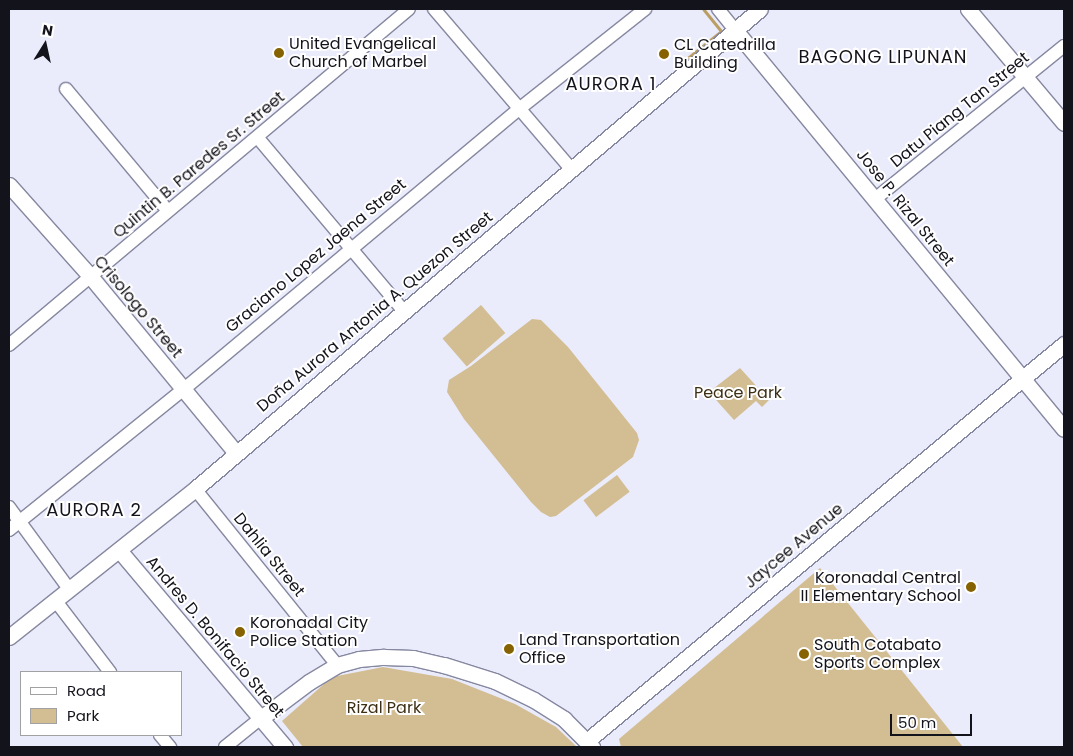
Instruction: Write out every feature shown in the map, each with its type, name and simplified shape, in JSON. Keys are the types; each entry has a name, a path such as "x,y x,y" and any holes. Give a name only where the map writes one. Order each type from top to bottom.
{"street":[{"name":"Quintin B. Paredes Sr. Street","path":"9,345 91,277 167,210 258,138 409,9"},
{"path":"434,9 571,169"},
{"name":"Graciano Lopez Jaena Street","path":"9,530 184,389 350,248 519,109 645,9"},
{"name":"Jose P. Rizal Street","path":"718,9 1064,429"},
{"name":"Doña Aurora Antonia A. Quezon Street","path":"9,637 195,489 403,310 760,9"},
{"path":"968,9 1064,123"},
{"name":"Datu Piang Tan Street","path":"875,199 1064,46"},
{"path":"66,88 167,210"},
{"path":"258,138 403,310"},
{"name":"Crisologo Street","path":"9,187 91,277 236,453"},
{"name":"Jaycee Avenue","path":"590,744 1064,344"},
{"name":"Dahlia Street","path":"195,489 337,665"},
{"path":"9,507 69,589"},
{"name":"Andres D. Bonifacio Street","path":"119,550 285,747"},
{"path":"55,600 109,671"},
{"path":"225,747 309,682 337,665 359,659 384,657 413,658 444,664 495,681 534,700 564,719 590,744"},
{"path":"161,736 170,747"}],"green space":[{"path":"481,305 505,333 467,366 443,338"},
{"path":"532,319 541,320 568,347 637,433 639,440 633,457 556,516 550,517 541,512 531,502 464,419 447,392 449,380 471,366"},
{"name":"Peace Park","path":"740,368 769,400 762,407 756,401 734,420 709,392"},
{"path":"617,475 630,492 596,517 583,500"},
{"name":"South Cotabato Sports Complex","path":"820,568 963,747 621,747 619,739"},
{"name":"Rizal Park","path":"383,667 452,679 515,704 556,727 577,747 303,747 282,721 332,677"}],"waterway":[{"path":"684,61 721,31 703,9"}],"place":[{"name":"United Evangelical Church of Marbel","path":"279,53"},
{"name":"CL Catedrilla Building","path":"664,54"},
{"name":"Koronadal Central II Elementary School","path":"971,587"},
{"name":"Koronadal City Police Station","path":"240,632"},
{"name":"Land Transportation Office","path":"509,649"},
{"name":"South Cotabato Sports Complex","path":"804,654"}],"district":[{"name":"BAGONG LIPUNAN","path":"883,57"},
{"name":"AURORA 1","path":"611,84"},
{"name":"AURORA 2","path":"94,510"}]}
